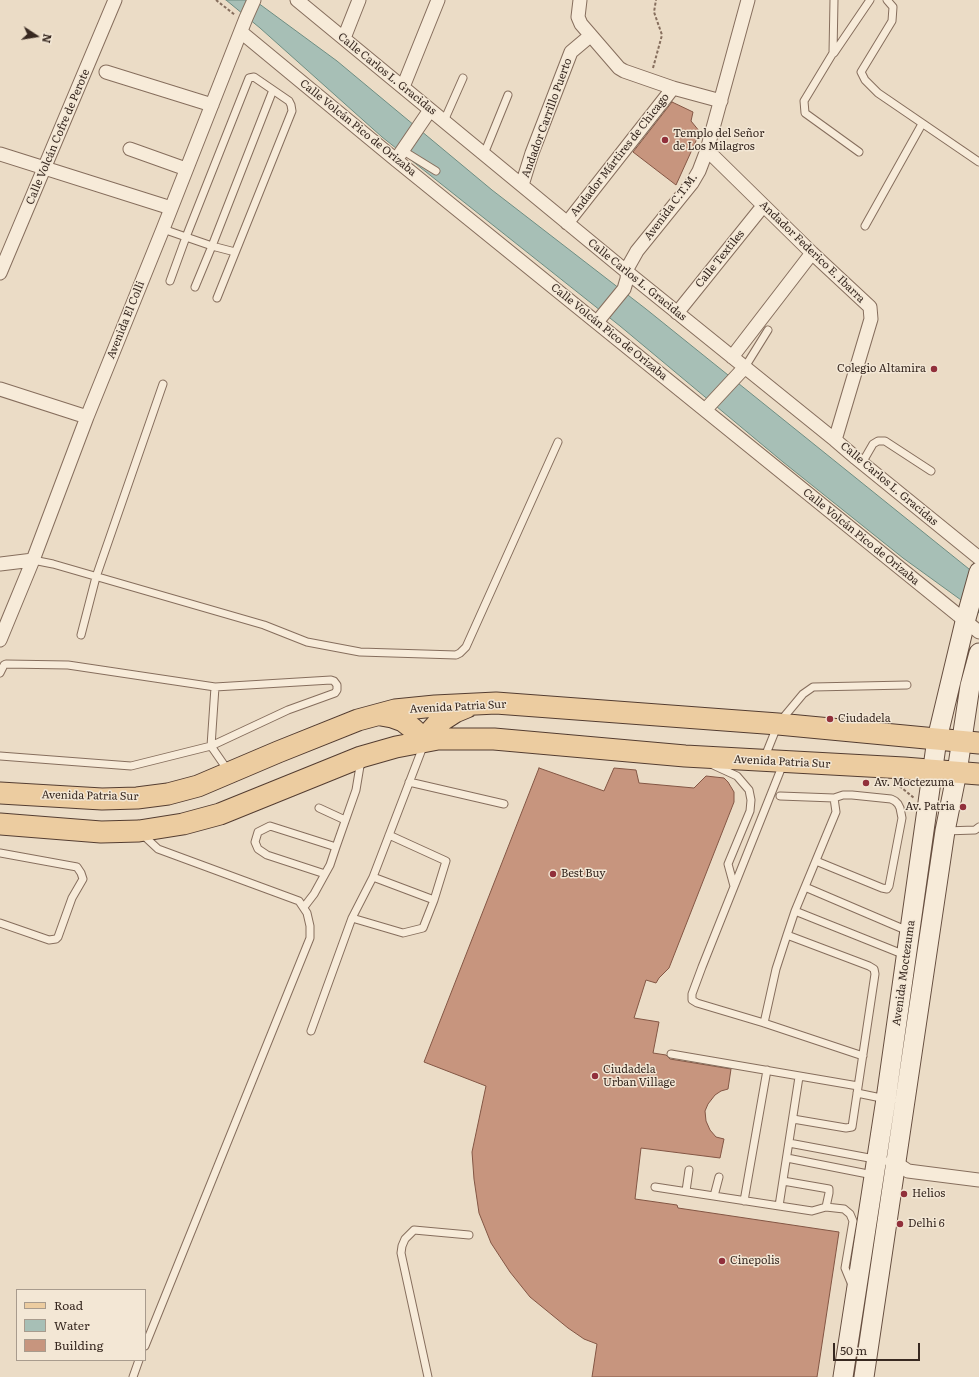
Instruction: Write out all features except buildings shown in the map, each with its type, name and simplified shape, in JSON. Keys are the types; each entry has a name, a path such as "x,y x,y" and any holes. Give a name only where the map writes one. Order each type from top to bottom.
{"main road":[{"path":"379,715 392,717 403,721 426,741 430,732 438,723 454,712 475,704"},
{"name":"Avenida Patria Sur","path":"0,793 94,798 137,798 168,794 198,786 358,720 395,710 435,706 503,704 778,724 970,742"},
{"name":"Avenida Patria Sur","path":"0,824 101,832 139,831 183,824 220,814 361,757 396,747 438,739 494,739 685,756 934,770 979,774"}],"street":[{"name":"Calle Volcán Cofre de Perote","path":"0,273 115,0"},
{"name":"Avenida El Colli","path":"0,640 33,560 87,417 254,0"},
{"name":"Calle Carlos L. Gracidas","path":"297,0 732,357 740,372 835,440 979,558"},
{"path":"344,38 359,0"},
{"path":"403,87 438,0"},
{"path":"580,0 578,17 581,24 619,68 673,88 721,101"},
{"name":"Avenida C.T.M.","path":"600,319 624,289 627,279 627,272 637,251 692,183 699,171 707,150 748,0"},
{"name":"Calle Volcán Pico de Orizaba","path":"244,24 399,155 971,621"},
{"name":"Andador Carrillo Puerto","path":"522,185 532,153 571,52 590,36"},
{"path":"106,72 212,105"},
{"name":"Andador Mártires de Chicago","path":"567,223 673,88"},
{"path":"399,155 430,110"},
{"path":"130,149 186,169"},
{"name":"Andador Federico E. Ibarra","path":"707,150 812,253 870,307 871,319 835,440"},
{"path":"0,154 171,208"},
{"name":"Calle Textiles","path":"678,313 764,206"},
{"path":"732,357 812,253"},
{"path":"708,407 740,372"},
{"path":"0,389 87,417"},
{"path":"0,564 33,560"},
{"name":"Avenida Moctezuma","path":"843,1377 856,1296 888,1171 886,1099 934,770 937,739 971,621 979,573"},
{"name":"Avenida Moctezuma","path":"864,1377 888,1171 945,831 957,772 970,742 979,653"},
{"path":"888,1171 979,1180"}],"lane":[{"path":"833,53 834,0"},
{"path":"859,152 805,113 804,101 833,53 870,0"},
{"path":"887,0 893,7 892,21 861,72 865,80 878,92 922,124 979,162"},
{"path":"170,281 248,80 254,77 289,100 292,111 217,298"},
{"path":"444,121 463,78"},
{"path":"195,287 273,90"},
{"path":"484,154 508,95"},
{"path":"865,226 922,124"},
{"path":"399,155 436,171"},
{"path":"163,229 212,246 235,252"},
{"path":"740,372 768,330"},
{"path":"81,635 96,577 163,384"},
{"path":"862,463 873,444 878,440 885,441 931,470"},
{"path":"33,560 53,564 264,625 307,642 360,652 460,654 466,647 558,442"},
{"path":"0,673 6,664 68,666 215,687 331,680 337,685 337,690 334,693 288,710 212,746 131,766 0,756"},
{"path":"863,1056 764,1023 697,1003 692,1000 692,994 734,886 773,762 778,724 803,694 813,687 907,685"},
{"path":"215,687 212,746 230,773"},
{"path":"311,1031 352,918 373,877 426,741"},
{"path":"685,756 716,766 737,776 749,790 751,800 750,811 728,864 734,886"},
{"path":"304,907 314,894 325,874 336,847 356,790 361,757"},
{"path":"409,782 504,804"},
{"path":"780,796 834,798 843,795 852,795 891,799 898,804 902,818 889,886 887,889 816,861"},
{"path":"764,1023 774,975 795,911 836,812 834,798"},
{"path":"319,808 346,820"},
{"path":"325,874 263,853 256,846 255,842 258,832 270,826 276,827 336,847"},
{"path":"945,831 975,830 979,827"},
{"path":"139,831 158,849 299,901 307,913 310,926 310,938 146,1344"},
{"path":"352,918 403,933 422,928 434,900 446,861 389,835"},
{"path":"0,853 77,867 83,879 72,898 56,939 48,940 0,923"},
{"path":"373,877 434,900"},
{"path":"805,887 910,932"},
{"path":"795,911 907,956"},
{"path":"787,935 868,966 874,969 875,974 852,1127 846,1128 793,1119"},
{"path":"671,1054 767,1070 858,1090 886,1099"},
{"path":"744,1201 767,1070"},
{"path":"779,1206 799,1077"},
{"path":"789,1142 846,1154 888,1171"},
{"path":"787,1158 888,1171"},
{"path":"686,1191 689,1170"},
{"path":"714,1196 719,1177"},
{"path":"783,1181 828,1189 829,1194 826,1207"},
{"path":"655,1187 812,1211 826,1207 844,1209 850,1214 853,1221 845,1268 856,1296"},
{"path":"428,1377 401,1253 402,1246 405,1239 414,1230 470,1235"},
{"path":"133,1377 140,1361"}],"path":[{"path":"216,0 244,24"},
{"path":"650,80 662,35 654,12 656,0"},
{"path":"888,781 902,788 916,800"}],"water":[{"path":"226,0 254,0 337,61 492,190 646,309 979,577 979,613 903,558 783,462 620,326 382,137 260,28"}],"place":[{"name":"Templo del Señor de Los Milagros","path":"665,140"},
{"name":"Colegio Altamira","path":"934,369"},
{"name":"Ciudadela","path":"830,719"},
{"name":"Av. Moctezuma","path":"866,783"},
{"name":"Av. Patria","path":"963,807"},
{"name":"Best Buy","path":"553,874"},
{"name":"Ciudadela Urban Village","path":"595,1076"},
{"name":"Helios","path":"904,1194"},
{"name":"Delhi 6","path":"900,1224"},
{"name":"Cinepolis","path":"722,1261"}]}
